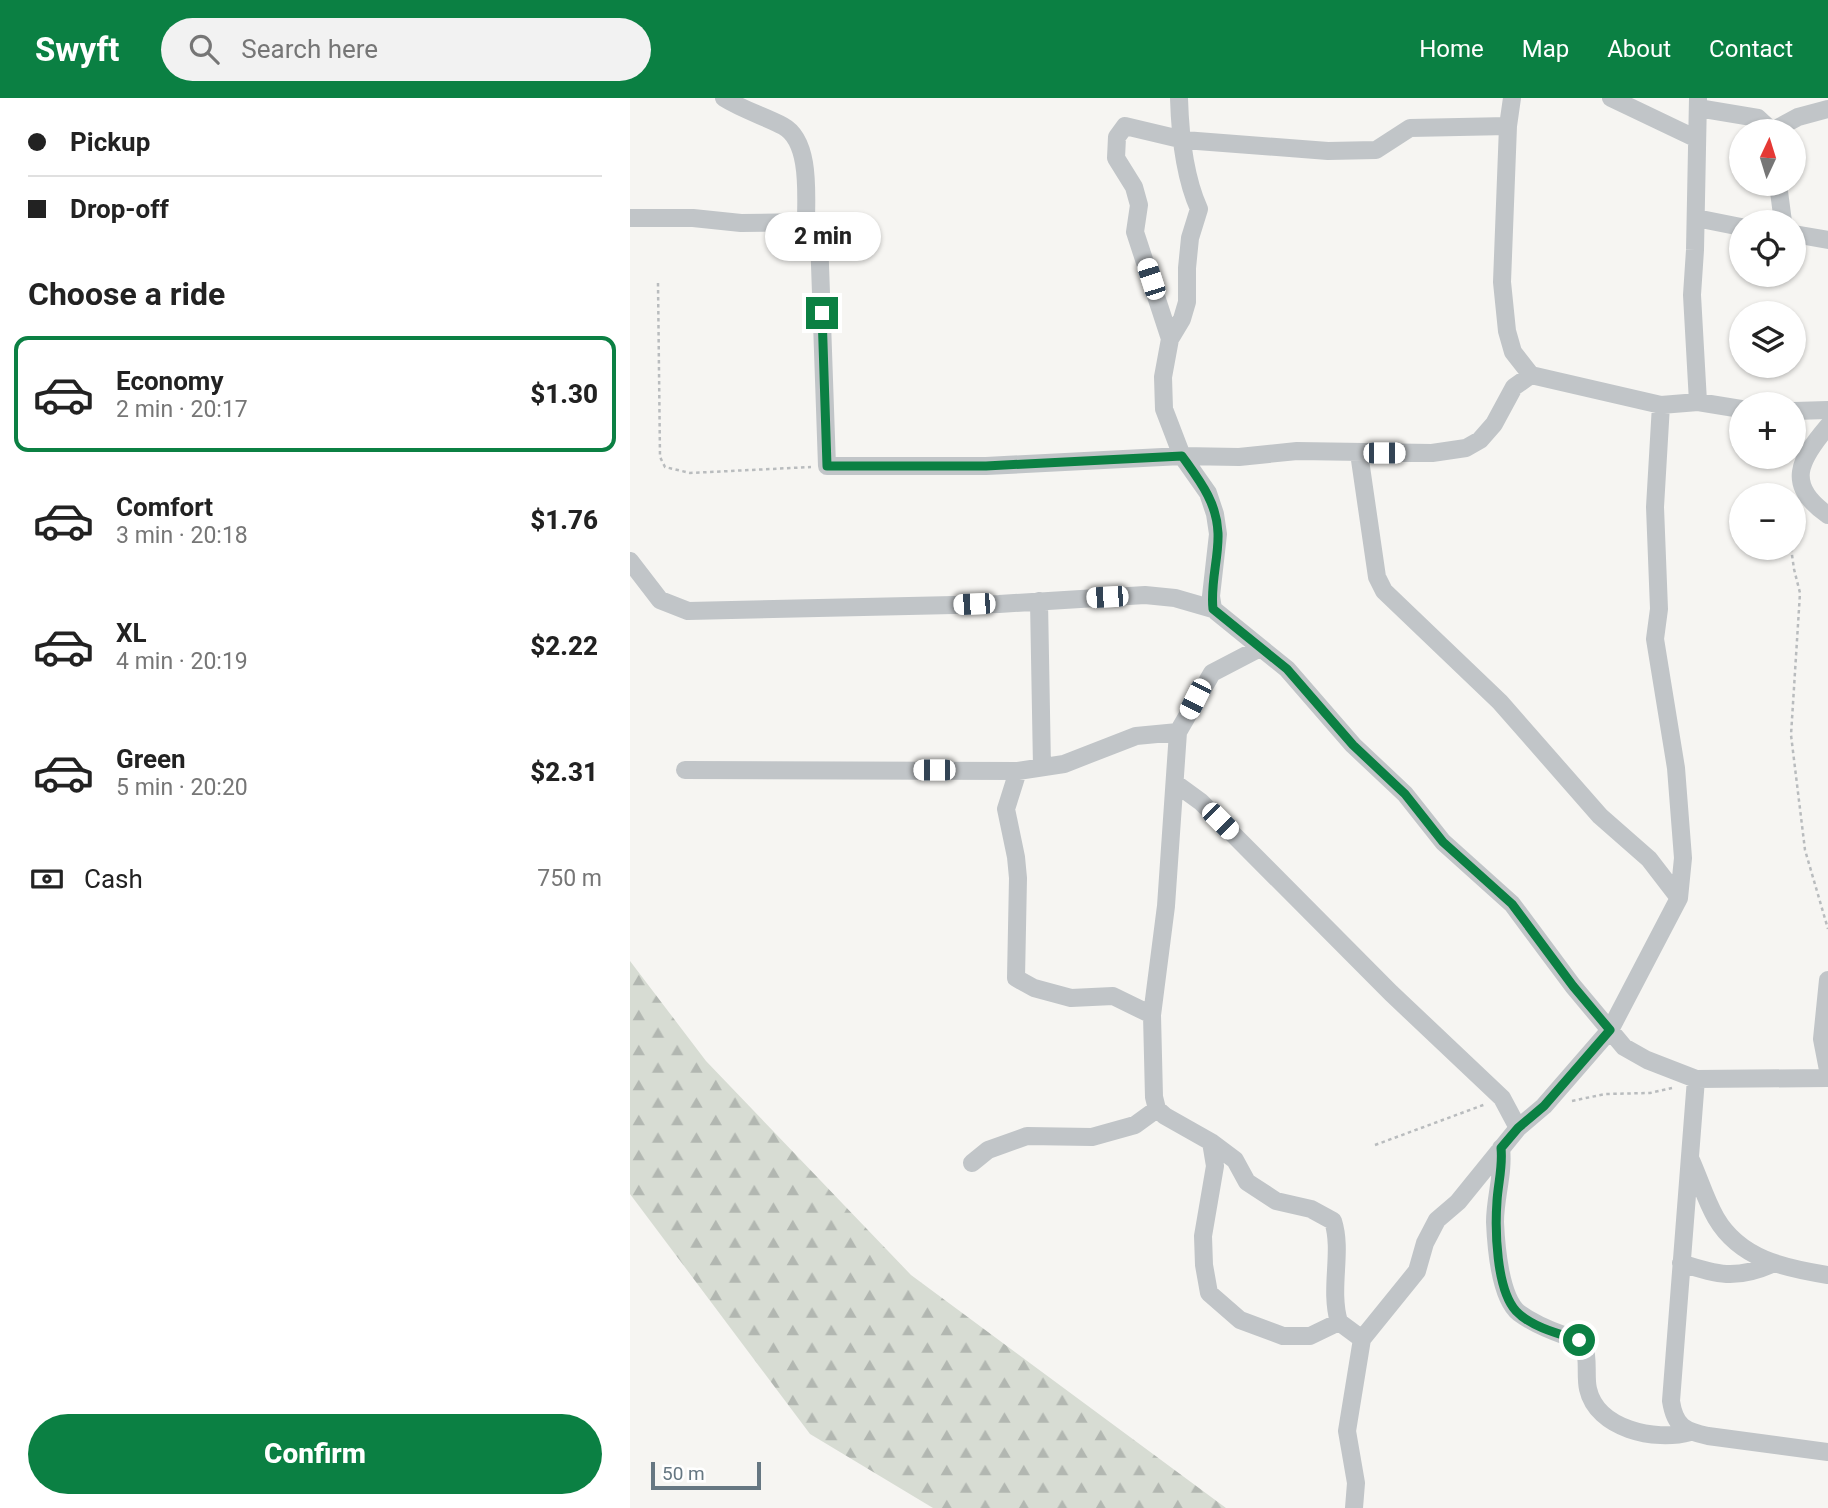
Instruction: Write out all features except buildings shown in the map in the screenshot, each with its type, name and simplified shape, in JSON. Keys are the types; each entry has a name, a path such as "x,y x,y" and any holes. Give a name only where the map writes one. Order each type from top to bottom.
{"street":[{"path":"724,98 791,131 800,148 806,173 806,222 819,236 827,466 986,466 1182,456 1239,457 1297,451 1432,453 1466,448 1480,440 1494,424 1514,387 1531,375"},
{"path":"1179,98 1192,193 1199,209 1187,268 1187,302 1182,319 1170,339 1163,377 1164,410 1182,456 1208,493 1215,514 1218,534 1211,596 1213,609"},
{"path":"1512,98 1508,126 1502,282 1507,331 1513,352 1531,375 1661,405 1698,401 1729,407"},
{"path":"1611,98 1697,139"},
{"path":"1698,401 1692,295 1698,103 1760,119"},
{"path":"1794,119 1828,109"},
{"path":"1170,339 1135,232 1139,205 1134,187 1116,158 1117,137 1125,126 1184,140 1328,151 1376,150 1410,128 1508,126"},
{"path":"630,218 806,222"},
{"path":"1696,218 1729,225"},
{"path":"1806,236 1828,240"},
{"path":"1354,1508 1356,1483 1347,1431 1362,1339 1418,1271 1425,1243 1437,1220 1458,1202 1518,1128 1544,1106 1610,1030 1679,898 1683,858 1676,768 1655,639 1659,609 1655,507 1661,405"},
{"path":"1806,411 1828,410"},
{"path":"1828,426 1802,459 1800,474 1806,494 1828,515"},
{"path":"1359,453 1377,577 1384,591 1500,702 1600,816 1649,859 1679,898"},
{"path":"630,561 660,600 688,611 999,604 1145,595 1175,598 1213,609 1287,669 1353,745 1405,794 1443,842 1512,904 1573,986 1624,1047 1647,1060 1692,1078 1828,1078"},
{"path":"1039,601 1042,767"},
{"path":"1260,648 1212,673 1178,732 1166,906 1153,1014 1154,1097 1157,1109 1235,1160 1247,1182 1276,1201 1311,1209 1333,1221 1337,1233 1334,1307 1339,1322 1362,1339"},
{"path":"685,770 1018,771 1064,764 1136,736 1178,732"},
{"path":"1018,771 1006,809 1018,878 1016,978 1034,988 1070,998 1114,996 1153,1014"},
{"path":"1175,783 1201,802 1391,993 1502,1098 1518,1128"},
{"path":"1828,980 1822,1039 1828,1070"},
{"path":"1692,1078 1671,1401 1673,1415 1679,1424 1690,1432 1828,1451"},
{"path":"972,1163 988,1150 1027,1136 1092,1137 1135,1125 1157,1109"},
{"path":"1211,1142 1215,1166 1203,1236 1203,1265 1209,1293 1240,1320 1283,1336 1310,1336 1339,1322"},
{"path":"1501,1148 1503,1164 1495,1223 1503,1285 1516,1310 1541,1327 1579,1340 1584,1346 1588,1390 1598,1412 1630,1430 1677,1435 1690,1432"},
{"path":"1689,1155 1715,1216 1723,1228 1756,1257 1772,1264 1828,1275"},
{"path":"1681,1263 1717,1275 1754,1272 1772,1264"}],"path":[{"path":"658,283 660,457 665,467 690,473 827,466"},
{"path":"1793,560 1800,593 1791,735 1805,850 1828,929"},
{"path":"1544,1106 1605,1094 1664,1091 1692,1078"},
{"path":"1376,1145 1502,1098"}],"green space":[{"path":"630,961 706,1061 911,1275 1226,1508 933,1508 810,1434 630,1194"}],"route":[{"path":"822,313 827,466 986,466 1182,456 1208,493 1215,514 1218,534 1211,596 1213,609 1287,669 1353,745 1405,794 1443,842 1512,904 1573,986 1610,1030 1544,1106 1518,1128 1501,1148 1503,1164 1495,1223 1503,1285 1516,1310 1541,1327 1579,1340"}]}
